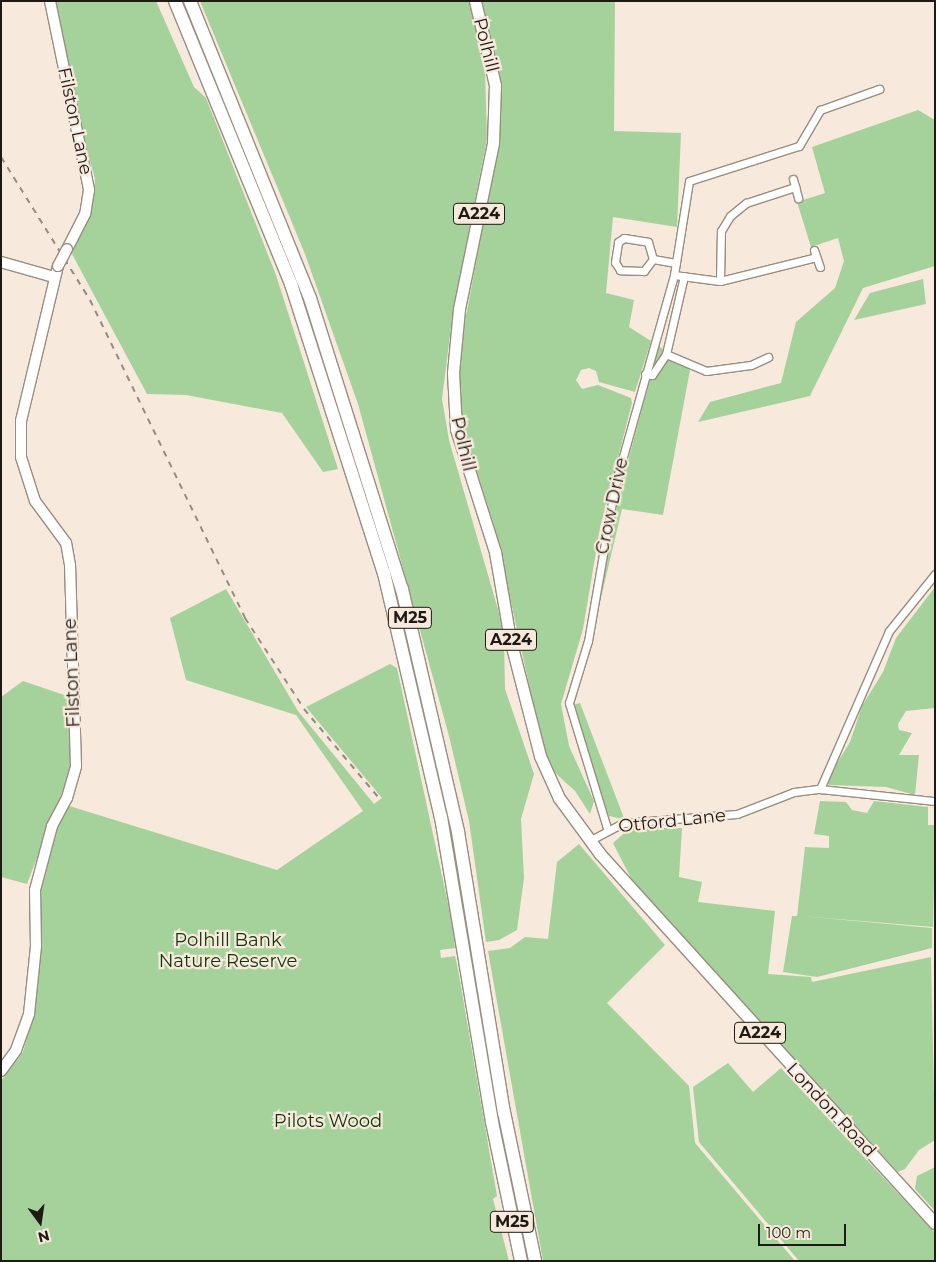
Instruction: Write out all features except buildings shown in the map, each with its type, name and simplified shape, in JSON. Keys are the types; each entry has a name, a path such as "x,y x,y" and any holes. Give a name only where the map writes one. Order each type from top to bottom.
{"highway":[{"name":"M25","path":"175,1 295,293 384,573 442,817 492,1122 521,1261"},
{"name":"M25","path":"190,1 318,320 402,588 453,808 505,1120 535,1261"}],"main road":[{"name":"Polhill","path":"475,1 495,85 493,142 460,309 453,373 456,429 495,552 537,746 556,793 589,840"},
{"name":"London Road","path":"589,840 935,1223"}],"street":[{"name":"Filston Lane","path":"1,1071 16,1050 29,1014 36,946 35,890 49,834 76,766 70,565 66,543 35,500 21,457 21,421 54,277 85,214 89,190 50,1"},
{"name":"Crow Drive","path":"607,828 569,703 588,641 615,484 674,274 689,182 799,146 820,110 879,89"},
{"path":"720,281 721,231 730,216 746,204 794,183 798,198"},
{"path":"624,238 648,242 653,259 644,271 620,270 615,262 618,242 624,238"},
{"path":"674,274 720,281 815,254 820,267"},
{"path":"653,259 676,263"},
{"path":"1,262 54,277"},
{"path":"645,374 652,376 666,354 684,276"},
{"path":"666,354 706,372 751,365 768,357"},
{"path":"820,789 826,769 842,746 851,711 877,668 889,631 935,574"},
{"name":"Otford Lane","path":"589,840 607,828 738,814 794,792 820,789 935,802"}],"green space":[{"path":"55,1 156,1 194,87 206,98 276,275 338,469 323,472 282,413 186,395 147,394 72,254 92,209 95,179 72,96"},
{"path":"200,1 469,1 485,70 487,139 453,311 442,399 449,440 499,613 504,640 505,689 534,774 521,819 524,878 517,930 499,940 486,942 469,821 449,736 358,404 305,254"},
{"path":"482,1 615,1 614,131 681,133 677,227 613,217 606,293 634,300 629,327 651,341 635,392 599,382 596,371 589,368 581,370 576,380 582,389 598,385 631,398 632,403 600,528 583,629 561,704 569,746 594,801 590,814 575,791 551,769 544,753 494,525 459,416 458,359 498,145 501,109"},
{"path":"918,110 935,120 935,266 863,288 810,396 698,422 710,402 781,383 796,322 835,288 844,261 838,238 811,247 797,202 825,193 812,147"},
{"path":"923,279 926,304 854,320 870,293"},
{"path":"659,346 690,370 663,515 622,509 596,619 619,494"},
{"path":"935,587 935,708 906,711 898,724 899,730 912,733 899,755 919,755 915,795 886,787 829,785 826,781 850,742 862,706 883,672 896,638"},
{"path":"226,589 298,711 374,804 382,798 306,707 390,664 397,668 452,922 455,948 440,950 441,958 455,956 458,969 497,1196 493,1199 509,1261 1,1261 1,1081 23,1052 34,1011 42,945 38,889 54,830 66,805 277,870 363,811 296,715 186,680 170,618"},
{"path":"23,681 70,697 72,766 27,884 1,877 1,697"},
{"path":"580,703 624,818 622,819 609,816 606,809 573,705"},
{"path":"820,801 846,802 852,810 867,813 874,801 928,807 928,825 935,825 933,927 801,916 932,928 932,948 817,977 783,972 792,916 797,916 805,847 829,848 829,836 814,834"},
{"path":"630,828 682,828 679,877 702,882 698,902 775,911 768,974 811,977 812,982 931,957 935,1140 919,1150 905,1169 898,1172 636,888 613,843"},
{"path":"579,844 665,945 607,1003 689,1086 695,1143 795,1261 543,1261 488,951 510,948 525,937 548,939 557,862"},
{"path":"728,1063 753,1092 781,1068 935,1233 935,1261 799,1261 699,1142 693,1087"},
{"path":"935,1167 935,1211 915,1189 917,1176"}],"railway":[{"path":"1,157 90,300 245,618 304,709 379,798"}],"park label":[{"name":"Polhill Bank Nature Reserve","path":"228,951"},
{"name":"Pilots Wood","path":"328,1121"}]}
